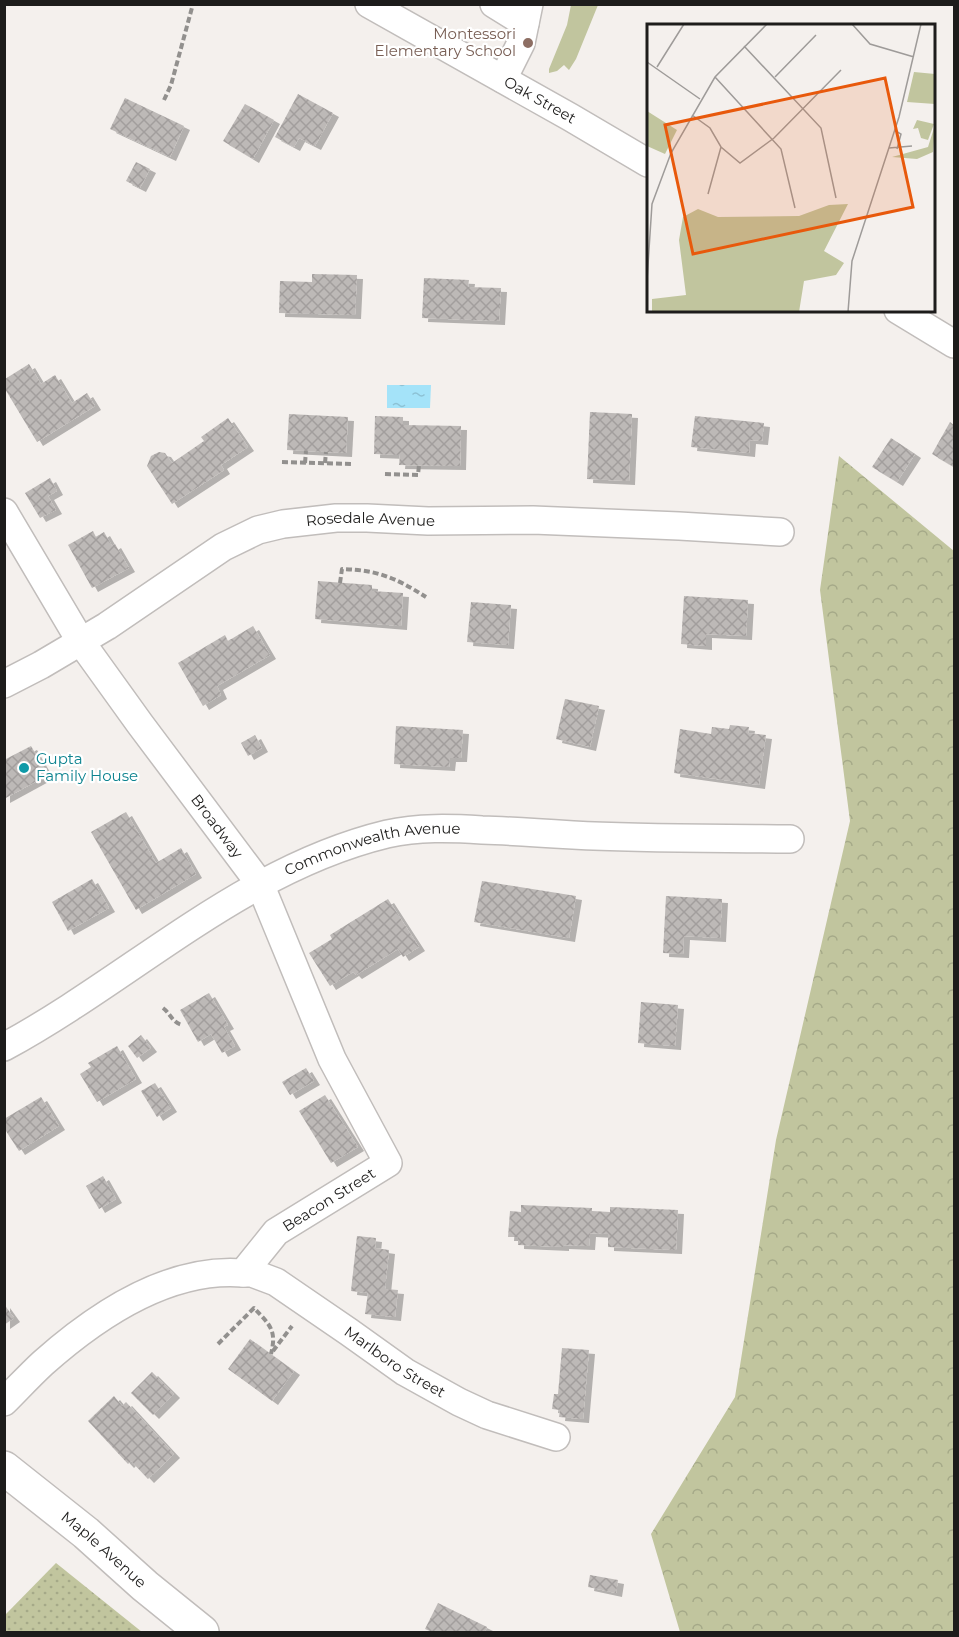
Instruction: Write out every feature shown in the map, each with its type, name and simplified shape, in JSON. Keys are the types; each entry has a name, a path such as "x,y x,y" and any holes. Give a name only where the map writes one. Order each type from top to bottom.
{"main road":[{"name":"Maple Avenue","path":"4,1467 202,1632"}],"street":[{"path":"494,4 527,14 521,43 503,79"},
{"name":"Oak Street","path":"382,8 647,162"},
{"path":"901,312 954,344"},
{"name":"Broadway","path":"4,512 81,642 260,884 332,1059 388,1162"},
{"name":"Rosedale Avenue","path":"4,684 81,642 223,547 258,530 283,524 343,518 428,521 533,520 780,532"},
{"name":"Commonwealth Avenue","path":"4,1047 260,884 328,853 379,837 409,830 440,828 609,837 790,839"},
{"name":"Beacon Street","path":"243,1273 276,1232 388,1162"},
{"path":"4,1402 43,1363 84,1330 148,1291 206,1274 243,1273"},
{"name":"Marlboro Street","path":"243,1273 252,1273 276,1282 405,1372 432,1387 487,1415 556,1437"}],"path":[{"path":"164,100 171,85 193,4"},
{"path":"305,463 306,452"},
{"path":"325,464 326,452"},
{"path":"282,462 353,464"},
{"path":"385,474 418,475 419,465"},
{"path":"340,583 342,569 374,572 405,584 426,597"},
{"path":"163,1008 175,1022 183,1025"},
{"path":"218,1344 254,1308 272,1327 274,1341 271,1354 308,1303"}],"green space":[{"path":"571,5 598,5 576,59 569,70 564,65 557,71 549,73 567,25"},
{"path":"839,456 954,551 954,1632 680,1632 651,1534 735,1397 776,1140 850,821 820,590"},
{"path":"56,1563 142,1632 5,1632 5,1615"}],"water":[{"path":"387,385 431,385 430,408 387,408"}],"building":[{"path":"298,94 333,113 315,146 299,138 294,147 275,137"},
{"path":"125,98 184,126 170,157 110,129"},
{"path":"245,104 274,120 253,159 223,141"},
{"path":"136,162 150,169 140,188 126,181"},
{"path":"312,274 357,275 355,315 279,313 280,281 312,282"},
{"path":"424,278 469,280 468,287 501,288 499,321 422,318"},
{"path":"29,364 41,384 55,375 72,403 87,393 95,406 37,442 5,389 5,379"},
{"path":"590,412 632,414 629,481 587,479"},
{"path":"289,414 348,417 346,453 287,450"},
{"path":"375,416 403,417 403,425 461,426 460,466 399,465 400,455 374,454"},
{"path":"695,416 764,423 762,441 750,440 749,453 691,447"},
{"path":"228,418 248,447 221,465 224,470 172,504 147,466 151,456 159,452 165,453 172,463 204,441 201,437"},
{"path":"950,422 954,425 954,467 932,454"},
{"path":"891,438 915,454 897,482 872,467"},
{"path":"50,478 57,491 48,496 56,510 40,518 25,493"},
{"path":"93,531 96,537 104,532 112,546 115,544 129,568 92,588 68,545"},
{"path":"318,581 372,585 372,591 403,593 401,626 315,619"},
{"path":"684,596 748,600 746,636 706,634 706,646 681,644"},
{"path":"471,602 511,605 508,645 467,642"},
{"path":"253,626 270,655 217,686 221,695 203,706 178,663 225,635 228,641"},
{"path":"565,699 599,706 590,747 556,739"},
{"path":"730,725 749,727 748,733 766,735 759,785 674,773 680,729 711,734 712,727 729,729"},
{"path":"396,726 463,730 461,758 450,758 449,767 394,764"},
{"path":"255,735 262,748 248,756 241,743"},
{"name":"Gupta Family House","path":"31,746 48,775 4,799 4,760"},
{"path":"126,812 156,863 181,848 196,874 136,910 91,832"},
{"path":"92,879 109,908 68,931 52,902"},
{"path":"482,881 576,896 569,938 474,922"},
{"path":"666,896 722,899 720,938 684,936 683,954 663,953"},
{"path":"388,899 419,947 403,957 398,949 356,975 353,972 330,986 309,953 332,939 330,935"},
{"path":"209,993 228,1025 224,1027 235,1046 222,1053 211,1034 198,1042 180,1010"},
{"path":"641,1002 678,1005 675,1046 638,1043"},
{"path":"141,1035 151,1048 137,1058 128,1046"},
{"path":"117,1046 136,1079 97,1102 80,1074 91,1067 88,1063"},
{"path":"306,1068 314,1081 290,1095 282,1082"},
{"path":"155,1083 171,1108 157,1117 141,1091"},
{"path":"325,1095 358,1147 331,1163 299,1111"},
{"path":"41,1097 59,1126 19,1151 4,1128 4,1119"},
{"path":"103,1176 116,1199 99,1209 86,1186"},
{"path":"521,1205 592,1208 592,1211 610,1212 610,1207 678,1210 676,1250 608,1247 608,1234 590,1233 589,1246 518,1245 518,1237 508,1237 510,1211 521,1212"},
{"path":"357,1236 376,1238 375,1248 389,1250 385,1289 398,1290 395,1317 365,1314 368,1293 351,1291"},
{"path":"4,1304 14,1318 4,1325"},
{"path":"250,1339 294,1371 272,1401 228,1369"},
{"path":"562,1348 589,1350 583,1419 559,1417 560,1410 552,1409 554,1394 558,1394"},
{"path":"152,1372 174,1394 153,1415 131,1393"},
{"path":"114,1396 122,1406 126,1402 174,1454 148,1479 131,1461 128,1464 88,1421"},
{"path":"590,1575 618,1580 616,1593 588,1587"},
{"path":"438,1603 487,1627 485,1632 432,1632 425,1629"}],"place":[{"name":"Montessori Elementary School","path":"528,43"},
{"name":"Gupta Family House","path":"24,768"}]}
